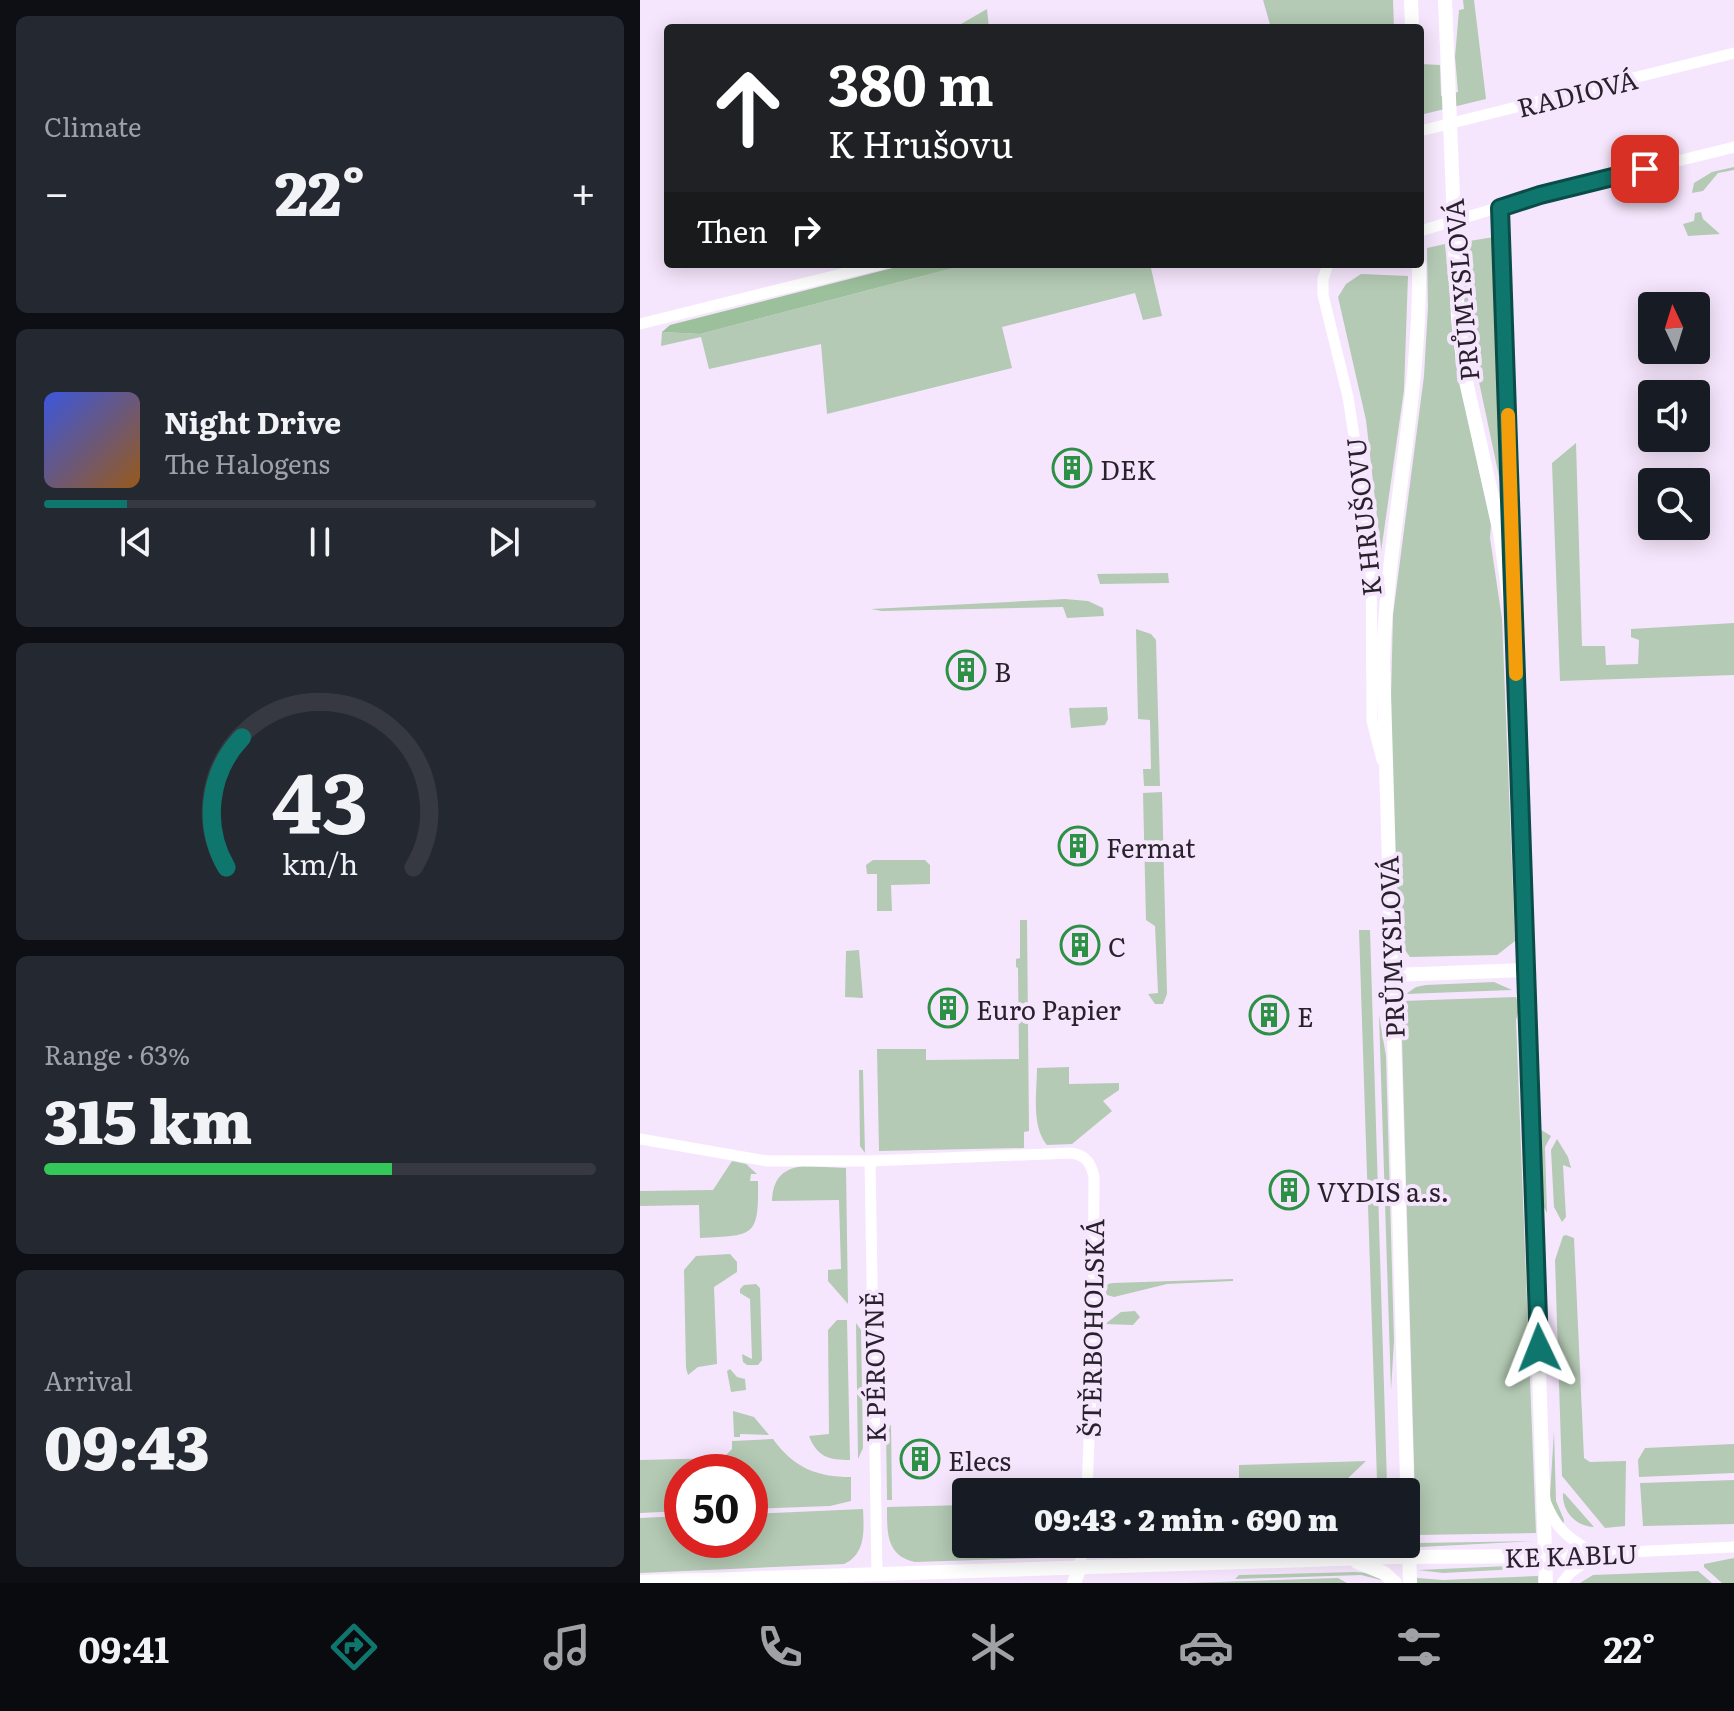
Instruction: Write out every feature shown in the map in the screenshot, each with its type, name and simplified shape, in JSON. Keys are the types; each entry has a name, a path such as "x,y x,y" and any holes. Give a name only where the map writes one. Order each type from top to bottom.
{"main road":[{"path":"1411,0 1412,24"},
{"name":"PRŮMYSLOVÁ","path":"1445,0 1453,255 1463,364 1500,532 1515,640 1546,1583"},
{"name":"PRŮMYSLOVÁ","path":"1406,1478 1383,659 1385,608 1414,391 1419,268"},
{"path":"1391,975 1526,970"},
{"name":"KE KABLU","path":"1420,1557 1545,1556"},
{"path":"1350,1558 1384,1573 1395,1583"},
{"name":"KE KABLU","path":"640,1582 1350,1558"},
{"name":"PRŮMYSLOVÁ","path":"1409,1558 1410,1583"},
{"path":"1074,1583 1080,1567"}],"street":[{"name":"RADIOVÁ","path":"1424,130 1734,53"},
{"path":"1424,230 1540,195 1734,147"},
{"path":"1500,208 1515,640"},
{"path":"640,324 866,268"},
{"name":"K HRUŠOVU","path":"1327,268 1323,295 1348,397 1371,545 1372,721 1385,774"},
{"path":"640,1139 767,1161 870,1161"},
{"name":"ŠTĚRBOHOLSKÁ","path":"870,1161 1071,1153 1078,1154 1091,1165 1094,1177 1093,1303 1087,1478"},
{"name":"K PÉROVNĚ","path":"870,1161 877,1574"},
{"path":"1544,1498 1562,1532 1595,1554 1562,1583"},
{"name":"KE KABLU","path":"1545,1556 1734,1547"},
{"path":"1080,1567 1081,1558"}],"green space":[{"path":"1263,0 1393,0 1394,24 1270,24"},
{"path":"1463,0 1474,0 1486,99 1424,114 1424,64 1440,65 1441,96 1458,92 1455,57 1459,10 1464,9"},
{"path":"987,9 989,24 961,24"},
{"path":"1734,167 1734,170 1718,173 1703,191 1692,193 1694,183 1712,172"},
{"path":"1701,212 1703,219 1720,234 1688,236 1683,224 1694,221 1695,213"},
{"path":"1494,237 1501,486 1463,306 1463,242"},
{"path":"1445,244 1457,370 1491,525 1490,538 1502,619 1515,941 1497,955 1410,957 1399,942 1390,738 1393,615 1424,376 1427,248"},
{"path":"892,268 954,268 700,334 662,332 670,325"},
{"path":"954,268 1151,268 1162,316 1143,320 1135,293 1002,327 1012,368 827,414 821,344 709,369 701,337 661,346 662,332 700,334"},
{"path":"1361,274 1408,276 1404,390 1381,552 1366,420 1338,297 1346,284"},
{"path":"1576,443 1582,646 1605,646 1606,665 1638,664 1639,640 1631,637 1631,629 1734,623 1734,675 1560,681 1552,463"},
{"path":"1168,573 1169,583 1100,584 1097,574"},
{"path":"1065,599 1088,601 1103,608 1104,616 1067,618 1063,607 871,609"},
{"path":"1136,629 1151,634 1156,640 1160,786 1144,786 1143,769 1151,769 1150,720 1138,719"},
{"path":"1107,707 1105,725 1071,728 1069,708"},
{"path":"1162,792 1167,994 1163,1004 1155,1004 1148,994 1158,993 1155,926 1146,920 1143,793"},
{"path":"873,860 925,860 930,865 930,884 891,885 892,911 877,911 877,874 867,874 866,865"},
{"path":"1020,920 1027,920 1029,1131 1024,1132 1024,1148 879,1151 877,1049 926,1049 926,1060 1019,1059 1016,959 1020,958"},
{"path":"1359,930 1370,930 1387,1478 1377,1478"},
{"path":"859,950 863,998 845,997 846,951"},
{"path":"1494,982 1512,990 1406,994 1426,985"},
{"path":"1516,997 1520,1007 1516,1020 1536,1533 1420,1535 1420,1478 1414,1478 1402,1001"},
{"path":"1379,1015 1386,1056 1394,1341 1391,1390"},
{"path":"1069,1067 1069,1084 1119,1083 1119,1090 1103,1101 1112,1111 1072,1144 1047,1145 1037,1119 1037,1068"},
{"path":"859,1070 863,1070 865,1153 860,1146"},
{"path":"1538,1128 1551,1136 1545,1147 1547,1213 1541,1201"},
{"path":"1557,1139 1571,1168 1563,1165 1566,1217 1562,1222 1554,1207 1551,1150"},
{"path":"732,1161 746,1164 757,1174 751,1174 750,1181 758,1181 757,1214 750,1230 742,1234 700,1238 699,1205 640,1206 640,1191 713,1190"},
{"path":"803,1166 846,1168 848,1304 828,1281 828,1270 841,1269 839,1200 772,1201 776,1181 789,1170"},
{"path":"1566,1235 1574,1238 1584,1458 1590,1462 1626,1461 1625,1526 1605,1528 1562,1476 1555,1260"},
{"path":"730,1254 737,1262 737,1272 714,1287 717,1364 698,1367 688,1375 684,1270 696,1256"},
{"path":"1233,1279 1167,1284 1114,1297 1107,1295 1105,1289 1113,1283"},
{"path":"756,1284 760,1288 762,1360 758,1365 747,1365 743,1362 742,1354 752,1359 750,1299 740,1293 740,1289 744,1285"},
{"path":"1135,1311 1140,1317 1133,1325 1105,1324 1121,1312"},
{"path":"837,1320 847,1320 850,1460 825,1456 816,1449 809,1436 829,1434 828,1330"},
{"path":"856,1323 861,1330 863,1448 858,1459"},
{"path":"730,1369 737,1377 745,1379 746,1390 731,1392 727,1371"},
{"path":"733,1411 754,1417 769,1435 740,1434 740,1437 734,1437"},
{"path":"891,1425 892,1500 887,1500 886,1427"},
{"path":"1554,1431 1556,1501 1563,1525 1551,1504 1550,1495"},
{"path":"773,1439 789,1457 807,1469 851,1477 851,1501 830,1506 768,1508 768,1454 727,1454 732,1449 732,1441"},
{"path":"1734,1444 1734,1473 1639,1477 1638,1460 1645,1448"},
{"path":"664,1459 664,1512 640,1513 640,1460"},
{"path":"1366,1461 1348,1478 1239,1478 1239,1465"},
{"path":"1734,1480 1734,1524 1643,1526 1640,1483"},
{"path":"1563,1493 1594,1527 1581,1524 1571,1516"},
{"path":"952,1505 952,1558 1041,1558 915,1562 905,1559 890,1542 887,1507"},
{"path":"863,1509 860,1548 844,1564 640,1573 640,1518 664,1517 664,1558 768,1558 768,1513"},
{"path":"1536,1541 1420,1547 1420,1543"},
{"path":"1734,1558 1734,1583 1722,1583 1704,1567 1704,1564"},
{"path":"1532,1565 1537,1568 1443,1573 1418,1570"},
{"path":"1698,1571 1712,1583 1580,1583 1593,1575"},
{"path":"1369,1573 1385,1581 1361,1575 1235,1579 1239,1575"},
{"path":"1538,1576 1538,1583 1417,1583 1417,1578 1443,1580"},
{"path":"1338,1578 1347,1583 1186,1583"}],"slow traffic":[{"path":"1508,415 1516,674"}],"place":[{"name":"DEK","path":"1072,468"},
{"name":"B","path":"966,670"},
{"name":"Fermat","path":"1078,846"},
{"name":"C","path":"1080,945"},
{"name":"Euro Papier","path":"948,1008"},
{"name":"E","path":"1269,1015"},
{"name":"VYDIS a.s.","path":"1289,1190"},
{"name":"Elecs","path":"920,1459"}],"route":[{"path":"1539,1348 1500,208 1645,169"}]}
